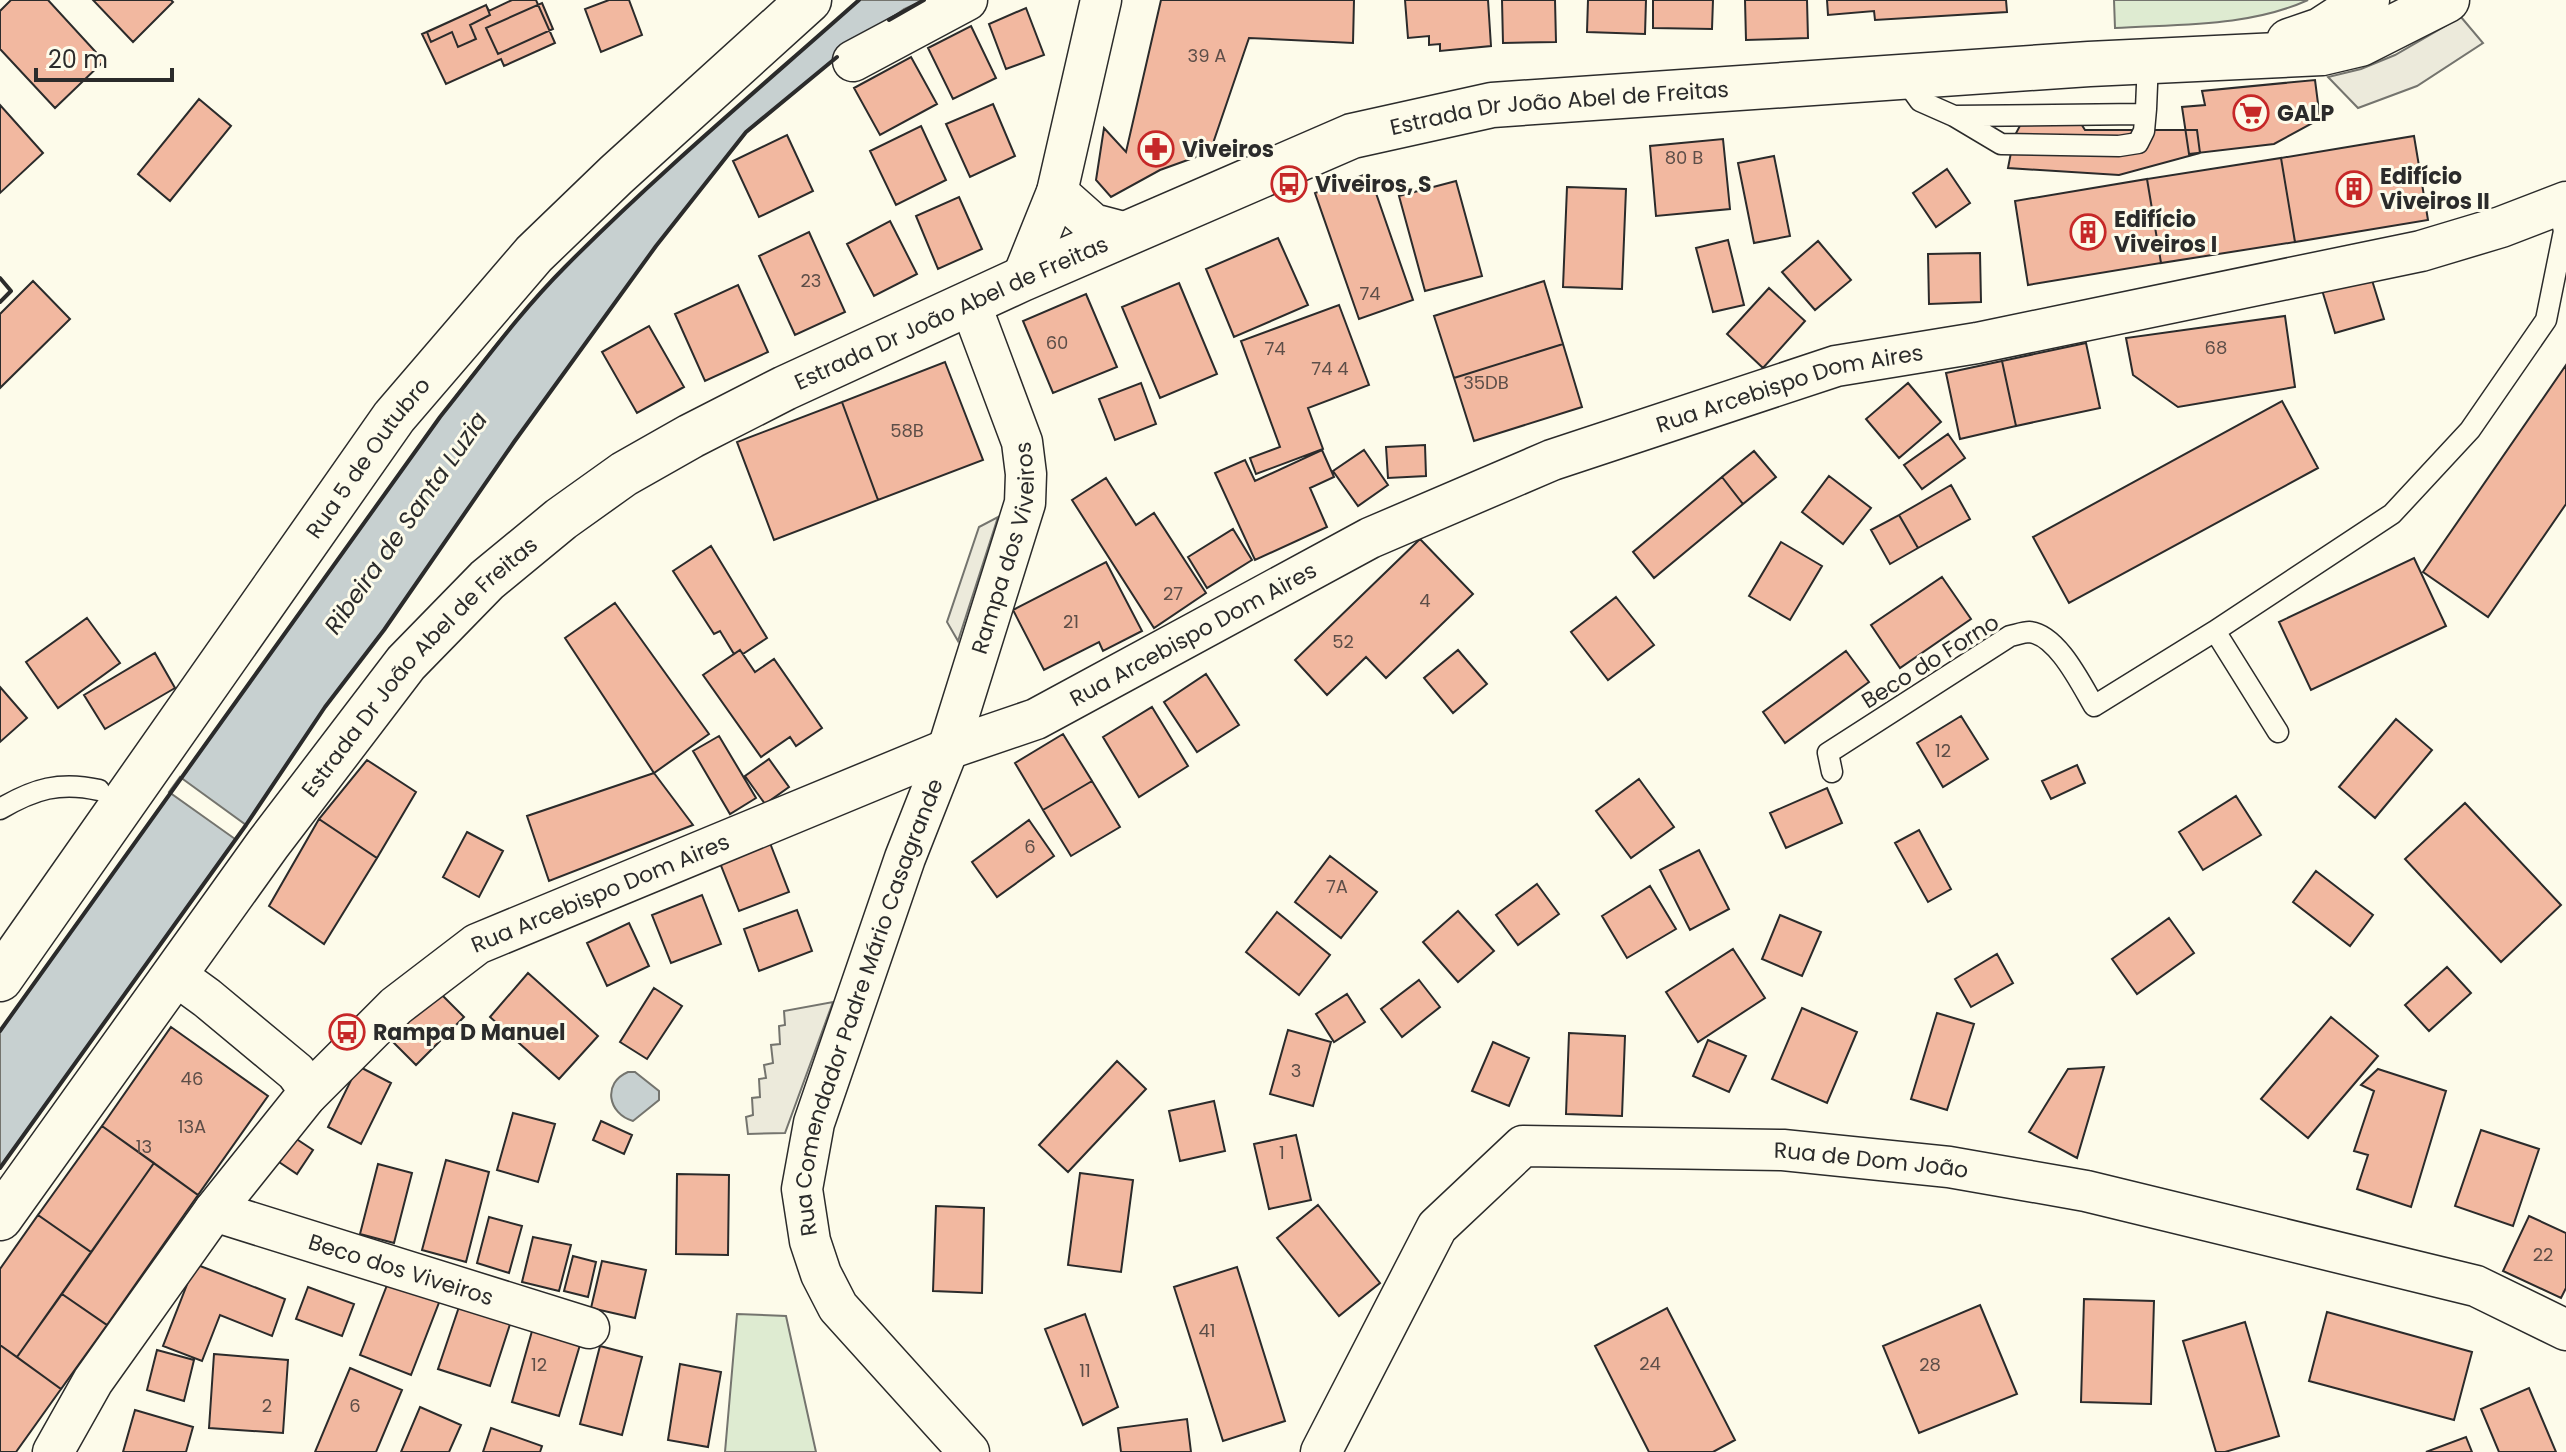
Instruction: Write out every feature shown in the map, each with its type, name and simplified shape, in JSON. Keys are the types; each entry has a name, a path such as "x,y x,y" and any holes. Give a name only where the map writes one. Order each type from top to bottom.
{"main road":[{"name":"Rua 5 de Outubro","path":"0,979 394,417 534,254 809,0"},
{"name":"Estrada Dr João Abel de Freitas","path":"0,1218 268,844 406,663 487,580 624,474 799,381 1022,279 1352,136 1441,115 1492,105 1902,76 2322,53 2360,44 2447,0"},
{"name":"Estrada Dr João Abel de Freitas","path":"2249,55 2321,30 2363,2"}],"street":[{"path":"853,61 967,0"},
{"path":"1022,279 1057,192 1101,0"},
{"path":"1057,192 1093,224 1127,233"},
{"name":"Rua Arcebispo Dom Aires","path":"53,1452 93,1381 214,1211 306,1096 396,1006 477,944 948,749 1036,719 1370,538 1552,460 1836,366 1993,340 2421,251 2501,227 2562,203"},
{"name":"Rampa dos Viveiros","path":"948,749 968,678 1018,531 1026,488 1022,442 970,303"},
{"name":"Rua Comendador Padre Mário Casagrande","path":"948,749 905,858 814,1123 802,1189 810,1241 821,1274 838,1307 969,1452"},
{"path":"174,974 296,1072 304,1083 306,1096"},
{"name":"Rua de Dom João","path":"1321,1452 1437,1227 1523,1146 1783,1150 1965,1170 2086,1191 2476,1286 2566,1330"},
{"name":"Beco dos Viveiros","path":"214,1211 589,1328"}],"lane":[{"path":"1902,76 1920,101 1954,116 2001,144 2119,146 2138,143 2144,131 2148,61"},
{"path":"1954,116 2141,114 2146,109"},
{"path":"2278,732 2215,631 2392,514 2470,430 2546,320 2564,231 2562,203"},
{"name":"Beco do Forno","path":"1832,772 1828,753 2010,636 2029,632 2049,640 2094,706 2215,631"},
{"path":"0,809 30,792 77,785 99,790"}],"green space":[{"path":"2114,0 2308,0 2238,20 2115,28"},
{"path":"737,1314 786,1316 816,1452 725,1452"}],"shaded area":[{"path":"2461,17 2483,43 2417,86 2358,108 2328,77 2361,69 2395,55"},
{"path":"998,517 958,641 947,622 979,527"},
{"path":"833,1002 785,1133 748,1134 746,1117 753,1115 752,1098 760,1097 759,1079 766,1078 764,1065 773,1063 771,1045 780,1044 779,1026 785,1025 784,1011"}],"water":[{"name":"Ribeira de Santa Luzia","path":"859,0 924,0 904,9 839,55 746,133 656,246 514,442 384,630 325,707 246,825 0,1168 0,1031 440,417 516,321 600,232"},
{"path":"628,1072 635,1072 659,1091 659,1100 633,1121 618,1112 611,1098 614,1083"}],"pier":[{"path":"180,777 246,825 235,839 169,792"}],"building":[{"path":"11,0 48,0 104,61 55,108 0,49 0,11"},
{"path":"93,0 171,0 173,2 133,42"},
{"path":"512,0 536,0 555,43 504,66 501,59 446,84 422,34 486,5 489,11"},
{"path":"609,0 629,0 642,35 601,52 585,9"},
{"path":"1161,0 1354,0 1353,43 1249,38 1210,152 1160,170 1111,197 1096,180 1104,128 1126,152"},
{"path":"1405,0 1488,0 1491,46 1440,51 1440,44 1429,45 1429,36 1408,38"},
{"path":"1502,0 1555,0 1556,42 1503,43"},
{"path":"1588,0 1646,0 1645,34 1587,32"},
{"path":"1653,0 1713,0 1712,29 1653,28"},
{"path":"1745,0 1807,0 1808,38 1746,40"},
{"path":"1827,0 2006,0 2007,12 1875,20 1874,11 1828,15"},
{"path":"542,3 553,29 498,54 486,28"},
{"path":"486,5 490,15 470,25 476,39 458,47 452,32 431,42 427,32"},
{"path":"1026,8 1044,55 1006,69 989,24"},
{"path":"971,26 996,78 953,99 928,48"},
{"path":"911,57 937,104 880,135 854,88"},
{"name":"GALP","path":"2315,80 2320,119 2274,144 2189,154 2182,107 2205,105 2202,91"},
{"path":"199,99 231,126 170,201 138,174"},
{"path":"993,104 1015,156 970,177 946,124"},
{"path":"0,105 43,153 0,193"},
{"path":"2023,120 2080,122 2085,130 2197,130 2200,153 2119,175 2008,168 2014,137"},
{"path":"921,126 946,180 896,205 870,151"},
{"path":"787,135 813,191 759,217 733,161"},
{"name":"Edifício Viveiros II","path":"2414,136 2428,220 2295,242 2281,158"},
{"path":"1723,139 1730,209 1656,216 1650,146"},
{"path":"1774,156 1790,236 1754,243 1738,163"},
{"path":"2281,158 2295,242 2161,263 2147,179"},
{"path":"1947,169 1970,203 1936,227 1913,193"},
{"path":"1369,173 1413,300 1359,319 1315,193"},
{"name":"Edifício Viveiros I","path":"2147,179 2161,263 2028,285 2015,201"},
{"path":"1456,181 1482,276 1425,291 1399,196"},
{"path":"1567,187 1626,189 1622,289 1563,287"},
{"path":"959,197 982,249 938,269 916,216"},
{"path":"890,221 917,274 874,296 847,244"},
{"path":"809,232 845,312 795,335 759,256"},
{"path":"1278,238 1308,305 1234,337 1206,269"},
{"path":"1728,240 1744,305 1713,312 1696,248"},
{"path":"1818,241 1851,280 1815,310 1782,272"},
{"path":"1980,253 1981,302 1929,304 1928,254"},
{"path":"2371,277 2384,319 2335,333 2322,290"},
{"path":"33,281 70,319 0,388 0,314"},
{"path":"1544,281 1563,344 1454,378 1434,316"},
{"path":"1179,283 1217,374 1160,398 1122,307"},
{"path":"738,285 768,352 705,381 675,314"},
{"path":"1769,288 1805,321 1763,368 1727,334"},
{"path":"1086,294 1117,367 1053,393 1023,321"},
{"path":"1339,305 1369,385 1308,408 1323,449 1256,474 1250,458 1280,447 1241,341"},
{"path":"2285,316 2295,387 2178,407 2133,375 2126,338"},
{"path":"649,326 684,387 637,413 602,352"},
{"path":"2086,343 2100,408 2016,426 2002,361"},
{"path":"1563,344 1582,407 1474,441 1454,378"},
{"path":"2002,361 2016,426 1960,439 1946,373"},
{"path":"945,362 983,460 878,500 842,402"},
{"path":"2566,365 2566,504 2488,617 2423,572"},
{"path":"1141,383 1156,424 1115,440 1099,399"},
{"path":"1908,383 1941,422 1899,458 1866,419"},
{"path":"2282,401 2318,468 2069,603 2033,537"},
{"path":"842,402 878,500 774,540 737,442"},
{"path":"1948,434 1965,458 1922,489 1904,465"},
{"path":"1425,445 1426,476 1388,478 1386,447"},
{"path":"1322,450 1334,477 1310,488 1327,527 1255,560 1215,473 1245,460 1255,481"},
{"path":"1364,450 1388,485 1358,506 1333,471"},
{"path":"1754,451 1776,477 1743,504 1722,477"},
{"path":"1829,476 1871,508 1843,544 1802,512"},
{"path":"1722,477 1743,504 1654,578 1633,552"},
{"path":"1106,478 1136,525 1154,513 1206,593 1154,628 1072,500"},
{"path":"1951,485 1970,519 1918,548 1899,515"},
{"path":"1899,515 1918,548 1890,564 1871,530"},
{"path":"1233,529 1252,560 1207,588 1188,557"},
{"path":"1420,539 1473,594 1386,678 1366,657 1327,695 1295,660"},
{"path":"1781,542 1822,566 1790,620 1749,596"},
{"path":"711,546 767,638 743,654 740,650 734,654 720,631 714,634 673,571"},
{"path":"2414,558 2446,626 2311,690 2279,622"},
{"path":"1106,562 1142,631 1103,651 1099,642 1044,670 1013,610"},
{"path":"1942,577 1971,619 1900,668 1871,625"},
{"path":"1616,597 1654,645 1608,680 1571,632"},
{"path":"615,603 709,734 654,773 565,638"},
{"path":"87,618 120,663 58,708 26,662"},
{"path":"740,650 755,672 774,659 822,728 796,746 790,737 761,757 703,675"},
{"path":"1458,650 1487,684 1453,713 1424,678"},
{"path":"1846,651 1869,682 1785,743 1763,712"},
{"path":"155,653 175,688 105,729 84,695"},
{"path":"1206,674 1239,725 1197,752 1164,702"},
{"path":"0,687 27,718 0,742"},
{"path":"1152,707 1188,766 1139,797 1103,737"},
{"path":"1961,716 1988,759 1943,787 1917,743"},
{"path":"2396,719 2432,750 2375,818 2339,787"},
{"path":"1063,734 1092,781 1043,810 1015,763"},
{"path":"719,736 756,798 730,814 693,751"},
{"path":"769,759 789,787 765,804 745,776"},
{"path":"367,760 416,792 377,858 319,819"},
{"path":"2077,765 2085,783 2051,799 2042,781"},
{"path":"654,773 693,825 549,881 527,816"},
{"path":"1639,779 1674,827 1631,858 1596,811"},
{"path":"1092,781 1120,827 1071,856 1043,810"},
{"path":"1827,788 1842,823 1786,848 1770,813"},
{"path":"2236,796 2261,835 2203,870 2179,832"},
{"path":"2465,803 2561,905 2501,962 2405,859"},
{"path":"319,819 377,858 324,944 269,906"},
{"path":"1029,820 1054,856 997,897 972,862"},
{"path":"1919,830 1951,889 1928,902 1895,843"},
{"path":"467,832 503,851 479,897 443,877"},
{"path":"770,843 789,892 739,911 720,863"},
{"path":"1699,850 1729,909 1690,930 1660,870"},
{"path":"1330,856 1377,892 1341,938 1295,902"},
{"path":"2316,871 2373,915 2350,946 2293,902"},
{"path":"1537,884 1559,914 1518,945 1496,915"},
{"path":"1650,886 1676,929 1627,958 1602,916"},
{"path":"702,895 721,944 671,963 652,915"},
{"path":"797,910 812,951 759,971 744,929"},
{"path":"1458,911 1494,951 1458,982 1423,942"},
{"path":"1277,912 1330,955 1299,995 1246,952"},
{"path":"1780,915 1821,932 1802,976 1762,959"},
{"path":"2169,918 2194,953 2137,994 2112,959"},
{"path":"629,923 649,966 607,986 587,943"},
{"path":"1733,949 1765,998 1698,1042 1666,992"},
{"path":"1997,954 2013,983 1971,1007 1955,979"},
{"path":"2447,967 2471,993 2429,1031 2405,1005"},
{"path":"528,973 598,1036 559,1079 490,1017"},
{"path":"1419,980 1440,1007 1402,1037 1381,1009"},
{"path":"654,988 682,1006 647,1059 620,1042"},
{"path":"438,991 464,1017 416,1065 390,1039"},
{"path":"1347,994 1365,1022 1334,1042 1316,1014"},
{"path":"1802,1008 1857,1032 1827,1103 1772,1079"},
{"path":"1937,1013 1974,1024 1947,1110 1911,1099"},
{"path":"2331,1017 2378,1056 2308,1138 2261,1099"},
{"path":"171,1027 268,1096 198,1195 102,1126"},
{"path":"1288,1030 1331,1042 1313,1106 1270,1094"},
{"path":"1569,1033 1625,1036 1622,1116 1566,1114"},
{"path":"1708,1040 1746,1056 1729,1092 1693,1076"},
{"path":"1493,1042 1529,1058 1509,1106 1472,1091"},
{"path":"1117,1061 1146,1089 1068,1172 1039,1145"},
{"path":"358,1066 391,1083 361,1144 328,1127"},
{"path":"2104,1067 2077,1158 2029,1132 2068,1069"},
{"path":"2378,1069 2446,1091 2411,1207 2357,1189 2368,1155 2354,1151 2374,1091 2361,1085"},
{"path":"1214,1101 1225,1151 1180,1161 1169,1111"},
{"path":"513,1113 555,1124 538,1182 497,1170"},
{"path":"601,1121 632,1135 624,1154 593,1140"},
{"path":"102,1126 154,1163 91,1252 38,1215"},
{"path":"2481,1130 2539,1149 2513,1226 2455,1206"},
{"path":"1296,1135 1311,1200 1269,1209 1254,1144"},
{"path":"292,1136 313,1150 297,1174 276,1160"},
{"path":"446,1160 489,1172 466,1262 422,1250"},
{"path":"154,1163 198,1195 107,1325 62,1294"},
{"path":"378,1164 412,1173 394,1243 360,1234"},
{"path":"1080,1173 1133,1180 1121,1272 1068,1265"},
{"path":"677,1174 729,1175 728,1255 676,1254"},
{"path":"1318,1205 1380,1283 1339,1316 1277,1238"},
{"path":"936,1206 984,1208 982,1293 933,1291"},
{"path":"38,1215 91,1252 17,1357 0,1345 0,1269"},
{"path":"2529,1216 2566,1233 2566,1288 2561,1298 2503,1271"},
{"path":"489,1217 522,1226 509,1273 477,1263"},
{"path":"533,1237 571,1245 559,1291 522,1282"},
{"path":"573,1256 596,1262 588,1297 564,1291"},
{"path":"602,1261 646,1270 635,1318 591,1308"},
{"path":"195,1264 285,1299 272,1336 220,1315 202,1361 163,1346"},
{"path":"1237,1267 1285,1421 1223,1441 1174,1287"},
{"path":"389,1280 440,1300 411,1375 360,1355"},
{"path":"308,1287 354,1304 342,1336 296,1319"},
{"path":"62,1294 107,1325 61,1389 17,1357"},
{"path":"462,1298 513,1315 490,1386 438,1369"},
{"path":"2084,1299 2154,1301 2151,1404 2081,1402"},
{"path":"1980,1305 2017,1394 1919,1433 1883,1346"},
{"path":"1667,1308 1735,1440 1713,1452 1649,1452 1595,1346"},
{"path":"2327,1312 2472,1352 2454,1420 2309,1381"},
{"path":"1085,1314 1118,1407 1083,1425 1045,1329"},
{"path":"2245,1322 2279,1436 2216,1452 2183,1341"},
{"path":"534,1324 582,1338 559,1416 512,1402"},
{"path":"0,1345 61,1389 16,1452 0,1452"},
{"path":"600,1346 642,1357 622,1435 580,1424"},
{"path":"157,1350 194,1360 184,1401 147,1390"},
{"path":"214,1354 288,1360 283,1433 209,1428"},
{"path":"680,1364 721,1372 708,1447 668,1440"},
{"path":"350,1368 402,1390 376,1452 315,1452"},
{"path":"2529,1388 2556,1452 2499,1452 2481,1409"},
{"path":"420,1407 461,1425 449,1452 401,1452"},
{"path":"135,1410 193,1427 186,1452 123,1452"},
{"path":"1187,1419 1191,1452 1121,1452 1118,1428"},
{"path":"491,1428 542,1446 540,1452 483,1452"},
{"path":"2466,1437 2472,1452 2426,1452"}],"wall":[{"path":"0,1031 440,417 516,321 565,267 636,198 859,0"},
{"path":"889,20 924,0"},
{"path":"0,1168 246,825 325,707 384,630 514,442 656,246 746,132 837,57"},
{"path":"0,278 11,291 0,302"}],"place":[{"name":"GALP","path":"2251,113"},
{"name":"Viveiros","path":"1156,149"},
{"name":"Viveiros, S","path":"1289,184"},
{"name":"Edifício Viveiros II","path":"2354,189"},
{"name":"Edifício Viveiros I","path":"2088,232"},
{"name":"Rampa D Manuel","path":"347,1032"}]}
